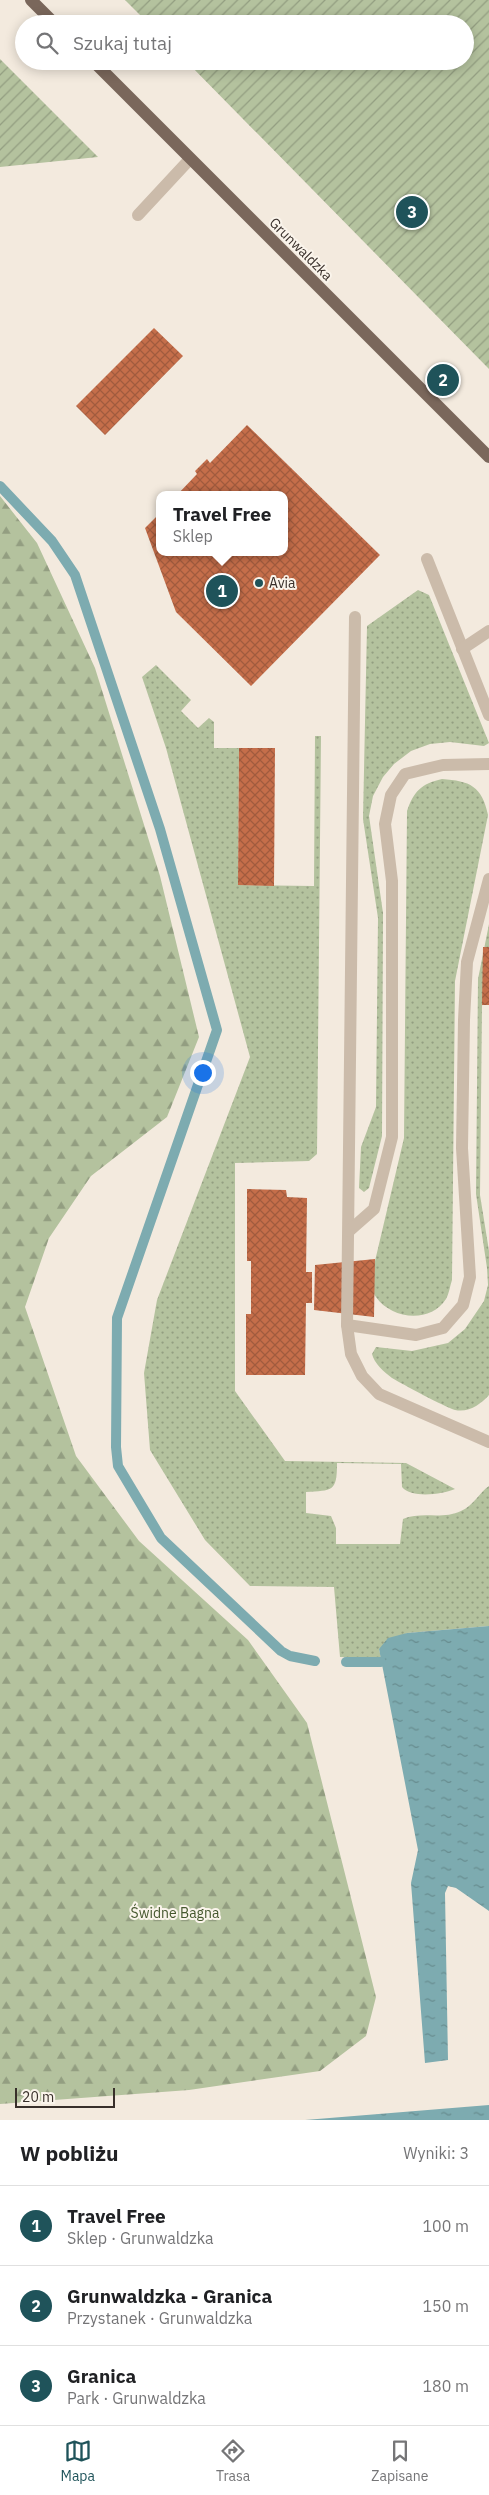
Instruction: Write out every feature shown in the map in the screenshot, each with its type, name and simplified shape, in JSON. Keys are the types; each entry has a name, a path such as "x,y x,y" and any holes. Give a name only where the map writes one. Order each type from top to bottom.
{"main road":[{"path":"31,0 46,15"},
{"name":"Grunwaldzka","path":"101,70 489,458"}],"lane":[{"path":"138,215 190,159"},
{"path":"427,559 489,715"},
{"path":"355,617 348,1324 351,1354 362,1376 379,1394 489,1442"},
{"path":"462,649 489,631"},
{"path":"349,1232 374,1209 392,1137 392,881 385,824 391,795 406,774 443,765 489,764"},
{"path":"348,1324 416,1334 443,1328 463,1305 470,1277 462,1148 467,971 489,879"}],"green space":[{"path":"125,0 489,0 489,369 195,70 474,70 474,15 140,15"},
{"path":"0,59 98,157 0,167"},
{"name":"Świdne Bagna","path":"0,496 37,543 95,668 160,876 199,1037 167,1117 91,1176 49,1238 25,1307 76,1456 139,1541 248,1640 307,1723 376,1997 366,2036 320,2071 189,2090 0,2104"},
{"path":"418,590 429,595 489,743 484,746 450,742 430,744 411,751 394,764 383,777 373,796 369,816 383,913 382,1136 369,1188 364,1192 359,1188 361,1147 376,1107 378,918 363,819 367,626"},
{"path":"156,665 191,700 181,711 198,728 209,718 214,722 214,748 239,748 238,885 314,886 315,736 321,736 317,1154 309,1161 235,1163 235,1391 285,1461 406,1463 455,1489 436,1494 413,1493 402,1487 401,1464 337,1463 336,1480 331,1488 322,1491 306,1492 306,1513 331,1516 336,1528 336,1544 400,1544 403,1519 417,1516 454,1514 469,1506 489,1486 489,1626 407,1633 379,1649 381,1658 340,1657 334,1587 250,1586 205,1540 150,1450 144,1373 157,1300 250,1057 166,748 142,677"},
{"path":"442,779 460,781 473,787 482,797 488,815 455,981 452,1280 447,1297 439,1307 421,1315 411,1316 391,1310 383,1304 375,1295 371,1278 404,1138 407,811 412,798 419,789 429,783"},
{"path":"489,924 489,982 482,1006 480,1195 489,1251 489,1395 474,1407 460,1411 442,1405 392,1378 377,1364 372,1354 376,1347 412,1351 448,1343 465,1329 484,1301 488,1285 487,1268 476,1194 478,979"}],"water":[{"path":"489,1626 489,1911 456,1888 448,1886 445,1893 448,2060 425,2063 411,1883 418,1850 379,1649 388,1638 407,1633"},
{"path":"489,2105 489,2120 305,2120"}],"building":[{"path":"154,328 183,356 105,435 76,406"},
{"name":"Avia","path":"247,425 380,555 251,686 176,612 145,528 156,517 156,556 288,556 288,491 181,491 197,474 195,471 207,459 210,463"},
{"path":"239,748 275,748 274,886 238,885"},
{"path":"483,947 489,947 489,1005 482,1005"},
{"path":"247,1189 286,1190 287,1197 307,1198 306,1272 312,1272 312,1303 306,1303 305,1375 246,1375 246,1314 251,1314 251,1261 247,1261"},
{"path":"375,1259 374,1317 314,1310 315,1265"}],"waterway":[{"path":"0,486 52,541 75,575 160,829 217,1030 117,1318 116,1447 118,1466 161,1538 281,1651 290,1656 315,1661"},
{"path":"346,1662 381,1662"}],"place":[{"name":"Granica","path":"412,212"},
{"name":"Grunwaldzka - Granica","path":"443,380"},
{"name":"Avia","path":"259,583"},
{"name":"Travel Free","path":"222,591"}]}
